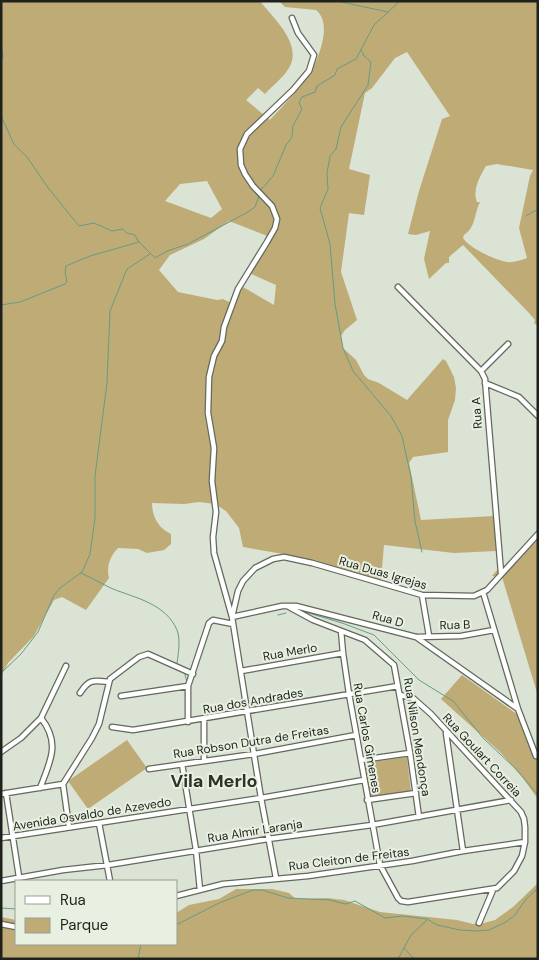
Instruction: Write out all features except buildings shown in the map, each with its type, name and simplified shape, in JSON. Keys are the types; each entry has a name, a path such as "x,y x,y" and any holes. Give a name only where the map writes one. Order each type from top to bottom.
{"street":[{"path":"276,878 232,617 213,543 216,512 212,481 214,448 208,413 209,377 214,356 222,341 224,327 238,289 275,228 277,218 272,206 253,186 245,174 241,165 240,149 247,134 293,90 309,71 314,58 314,55 298,33 292,18"},
{"name":"Rua A","path":"398,287 481,371 486,383 501,573"},
{"path":"481,371 508,344"},
{"path":"486,383 519,397 538,416"},
{"path":"536,756 518,709 483,592 538,534"},
{"name":"Rua Duas Igrejas","path":"232,617 238,591 246,577 260,564 278,558 312,563 422,596 468,596 483,592"},
{"path":"422,596 428,636"},
{"path":"288,606 313,620 341,631"},
{"name":"Rua D","path":"232,617 288,606 298,606 416,637 518,709"},
{"path":"188,722 188,686 209,622 213,620 233,624"},
{"name":"Rua B","path":"416,637 461,636 494,630"},
{"name":"Rua Carlos Gimenes","path":"341,631 349,694 380,865 402,901 408,902 493,890"},
{"name":"Rua Nilson Mendonça","path":"341,631 366,640 391,662 395,670 419,817"},
{"name":"Rua Merlo","path":"241,671 343,653"},
{"path":"69,827 63,784 99,724 109,682 116,674 145,654 152,654 193,674"},
{"path":"1,752 21,738 40,718 66,666"},
{"path":"80,693 86,684 91,681 109,682"},
{"path":"121,696 188,686"},
{"name":"Rua dos Andrades","path":"112,727 134,730 204,720 398,686"},
{"name":"Rua Goulart Correia","path":"400,695 414,700 430,714 511,800 524,819 525,842 522,856 514,871 500,886 493,890"},
{"path":"40,718 50,732 53,744 49,764 40,788"},
{"path":"204,720 204,761"},
{"path":"446,731 463,850"},
{"name":"Rua Robson Dutra de Freitas","path":"149,768 254,754 356,735"},
{"path":"361,760 410,753"},
{"path":"182,764 196,850 200,890"},
{"name":"Avenida Osvaldo de Azevedo","path":"1,838 261,798 364,780"},
{"path":"28,880 22,877 4,794 63,784"},
{"path":"368,800 416,793"},
{"name":"Rua Almir Laranja","path":"1,881 268,839 372,825 511,800"},
{"path":"99,823 110,880"},
{"name":"Rua Cleiton de Freitas","path":"178,896 223,884 308,876 420,860 463,850 525,842"},
{"path":"478,922 493,890"},
{"path":"1,924 15,927"}],"green space":[{"path":"1,1 260,1 285,32 292,50 289,68 281,78 265,94 258,88 246,100 270,120 299,88 313,68 319,54 324,30 321,16 316,10 285,7 279,1 538,1 538,326 534,323 535,320 529,313 463,245 449,257 449,263 446,263 429,279 424,259 430,231 416,235 408,234 419,191 442,119 450,116 407,52 395,58 372,88 365,93 349,169 370,175 364,215 349,213 341,272 357,320 341,336 343,348 356,360 368,379 379,383 407,400 443,359 446,361 454,377 456,388 455,400 448,420 448,452 413,457 409,463 421,520 494,516 496,551 454,553 384,545 381,580 289,555 243,547 239,528 226,511 215,504 199,502 184,504 152,503 157,521 171,534 171,544 164,550 147,553 138,549 118,548 109,562 109,578 86,610 62,597 54,600 34,636 8,663 1,676","holes":["497,164 533,170 530,176 519,228 527,258 512,262 502,261 476,249 463,238 473,224 480,202 477,202 476,188 486,166","207,181 222,209 211,218 165,201 180,184","229,221 270,237 249,273 276,285 274,305 243,287 233,304 223,299 217,300 178,292 159,270 170,255 204,239"]},
{"path":"538,536 538,696 502,577 492,576 498,569 514,561"},
{"path":"462,675 518,715 534,757 538,756 538,799 500,752 441,699"},
{"path":"127,740 147,768 88,809 68,781"},
{"path":"407,757 411,792 370,798 365,763"},
{"path":"538,883 538,959 1,959 1,917 15,920 15,945 178,945 178,912 189,905 219,899 236,889 272,889 289,893 296,899 327,898 344,900 380,912 457,920 473,924 495,920 513,907"}],"waterway":[{"path":"337,1 388,12"},
{"path":"260,191 273,176 286,145 292,137 293,126 302,109 299,103 302,97 315,92 317,86 335,75 337,69 356,59 374,25 400,1"},
{"path":"1,43 3,57 1,61"},
{"path":"361,50 363,55 371,62 368,85 341,127 336,149 330,156 327,173 328,189 320,208 330,244 335,304 343,348 353,371 391,416 402,436 411,477 415,521 422,552"},
{"path":"1,116 14,144 27,157 49,189 79,226 94,223 112,231 123,229 127,233 135,235 138,241 155,258 167,251 188,244 248,212 255,207 259,196"},
{"path":"526,216 538,209"},
{"path":"1,305 20,302 65,284 67,282 66,266 90,256 139,242"},
{"path":"1,673 21,654 38,632 54,595 60,588 82,572 90,554 95,518 95,476 107,383 110,311 127,269 150,254"},
{"path":"81,573 113,589 150,603 166,614 177,630 179,638 177,664"},
{"path":"302,611 374,635 419,680 453,701 484,739 516,769 538,795"},
{"path":"278,615 286,613"},
{"path":"184,671 187,682"},
{"path":"178,924 219,903 253,890 262,890 288,898 330,900 345,904 355,901 385,918 403,916 427,919 437,925 460,930 489,930 506,922 515,915 526,899 538,888"},
{"path":"1,908 15,909"},
{"path":"398,959 411,935 427,920"},
{"path":"138,959 141,945"},
{"path":"404,948 414,959"}],"district":[{"name":"Vila Merlo","path":"214,781"}]}
